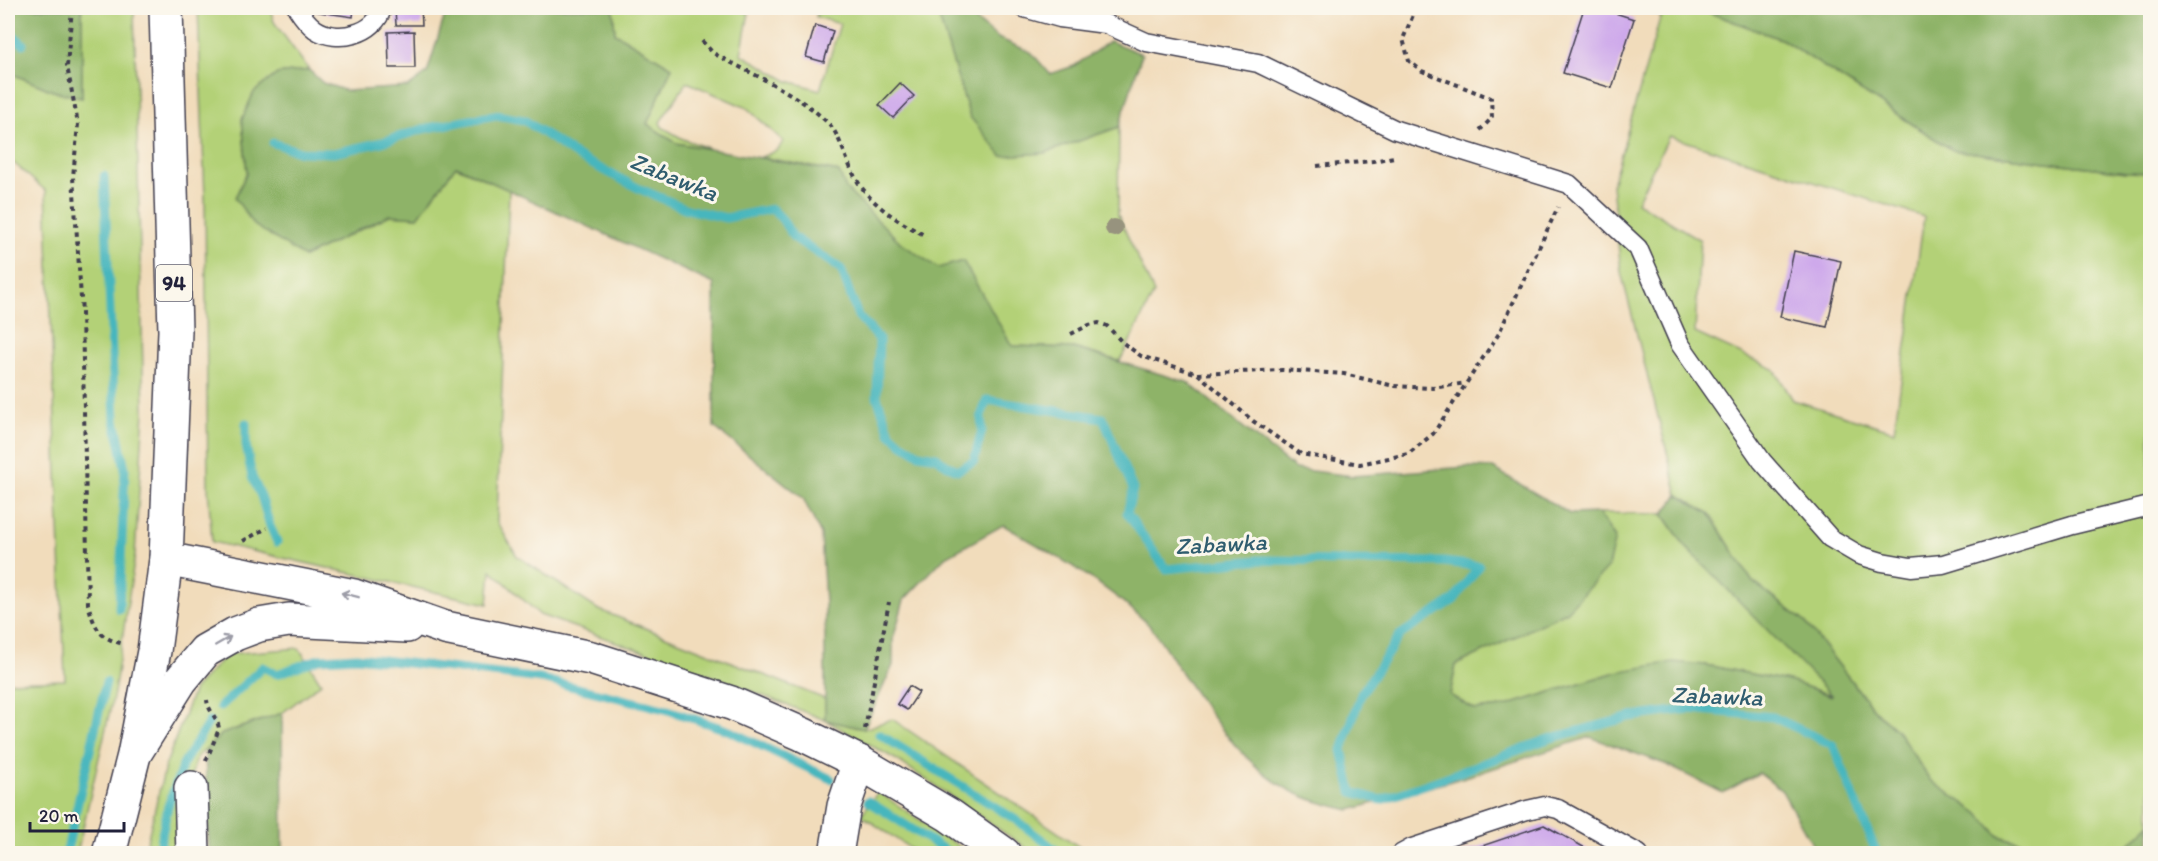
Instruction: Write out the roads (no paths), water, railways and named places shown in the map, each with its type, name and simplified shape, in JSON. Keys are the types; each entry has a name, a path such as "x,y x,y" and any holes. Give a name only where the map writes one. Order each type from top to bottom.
{"main road":[{"name":"94","path":"109,854 134,755 154,651 166,558 175,331 166,8"},
{"path":"166,558 354,596 445,628 591,658 731,703 859,762 950,815 1004,854"},
{"path":"134,755 181,680 193,665 205,651 235,634 259,625 290,620 445,628"},
{"path":"836,854 844,806 859,762"},
{"path":"191,788 193,854"}],"lane":[{"path":"297,8 303,18 317,30 335,36 354,34 372,26 382,8"},
{"path":"1024,8 1060,18 1106,24 1146,42 1258,63 1396,130 1569,184 1638,248 1680,344 1762,461 1830,538 1859,555 1911,567 1943,564 2072,525 2151,506"},
{"path":"1401,854 1412,848 1545,806 1558,809 1640,854"}],"waterway":[{"name":"Zabawka","path":"8,30 23,44"},
{"name":"Zabawka","path":"273,143 301,152 334,153 382,142 423,129 496,115 524,120 580,158 640,189 687,209 726,218 772,209 782,219 793,237 841,269 858,316 879,339 877,397 890,433 919,454 937,457 946,465 958,470 974,461 982,430 981,416 987,400 1103,418 1133,489 1127,513 1166,569 1259,560 1443,562 1479,566 1454,600 1400,635 1361,694 1342,750 1352,792 1381,800 1548,739 1630,717 1690,709 1773,717 1833,745 1877,854"},
{"path":"104,176 115,420 125,468 119,609"},
{"path":"246,423 246,445 252,477 277,542"},
{"path":"220,707 263,667 277,674 319,659 357,657 541,679 668,710 730,731 831,779"},
{"path":"66,854 106,682"},
{"path":"158,854 168,806 183,764 209,722"},
{"path":"879,734 1016,820 1061,854"},
{"path":"868,801 951,854"}]}
